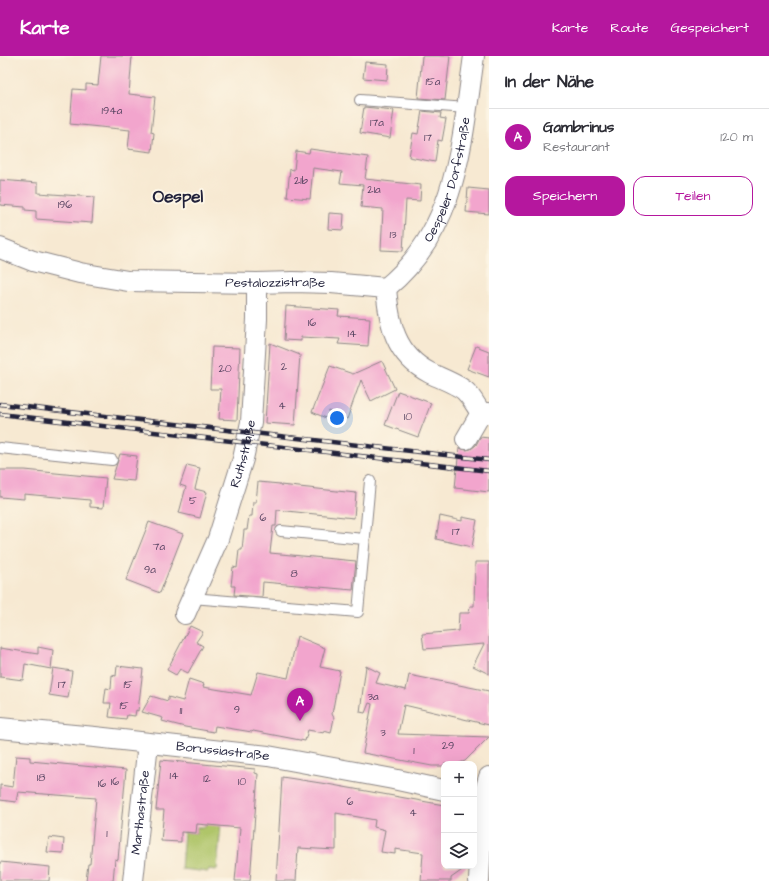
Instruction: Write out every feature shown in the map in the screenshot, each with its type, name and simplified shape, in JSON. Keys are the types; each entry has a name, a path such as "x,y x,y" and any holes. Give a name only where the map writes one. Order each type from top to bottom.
{"street":[{"name":"Oespeler Dorfstraße","path":"386,288 398,278 419,254 437,225 443,212 457,166 474,56"},
{"name":"Pestalozzistraße","path":"0,248 46,265 80,273 128,281 257,283 323,282 386,288"},
{"name":"Ruthstraße","path":"188,606 218,539 243,459 251,422 257,319 257,283"},
{"path":"386,288 391,326 405,353 418,367 465,390 485,413 466,439"},
{"name":"Borussiastraße","path":"0,728 268,756 441,789"},
{"name":"Marthastraße","path":"133,881 148,743"},
{"path":"479,881 479,797 489,778"}],"lane":[{"path":"360,100 467,108"},
{"path":"0,448 112,460"},
{"path":"188,606 358,612 370,481"},
{"path":"281,531 364,539"}],"green space":[{"path":"205,822 221,823 217,870 209,869 208,872 181,869 184,832 196,833 197,827 205,827"}],"building":[{"path":"101,56 132,56 129,94 155,97 151,132 154,133 152,152 128,149 130,130 70,124 73,89 86,90 86,84 98,85"},
{"path":"422,56 450,56 445,100 418,98"},
{"path":"365,62 388,64 387,80 363,78"},
{"path":"364,107 394,110 390,138 360,133"},
{"path":"422,111 441,113 440,118 446,119 442,141 438,140 435,162 409,157 413,133 418,134"},
{"path":"310,149 368,157 365,179 421,185 420,201 406,200 403,251 381,250 383,209 361,207 363,185 340,183 342,172 313,168 310,199 287,197 290,169 294,170 296,151 309,153"},
{"path":"0,180 38,183 38,193 94,197 92,223 36,219 36,211 25,210 25,207 0,205"},
{"path":"468,188 489,190 489,214 466,212"},
{"path":"329,213 344,214 343,230 328,229"},
{"path":"286,306 339,310 338,316 370,318 368,346 338,344 340,339 301,337 301,341 284,340"},
{"path":"270,343 300,355 295,425 265,423"},
{"path":"476,346 489,351 489,377 467,369"},
{"path":"212,347 240,348 237,420 219,419 221,389 210,389"},
{"path":"382,361 395,389 371,401 361,380 347,419 329,411 326,418 312,412 330,366 353,374"},
{"path":"398,391 431,403 418,437 385,425"},
{"path":"480,437 489,438 489,492 455,488 459,448 466,450 471,449 476,445"},
{"path":"120,454 137,456 134,481 112,479"},
{"path":"187,465 200,468 195,489 207,492 200,518 179,513 186,487 180,485"},
{"path":"0,470 25,470 106,478 103,508 90,507 90,500 24,494 24,499 0,497"},
{"path":"258,482 356,493 354,518 277,510 276,526 273,526 270,553 356,561 353,590 263,582 262,597 234,595 235,586 231,586 233,567 237,568 239,550 242,550 244,530 247,530 249,516 252,516 253,502 256,502"},
{"path":"440,516 462,521 462,517 477,520 472,547 436,539"},
{"path":"149,522 183,534 160,593 126,580"},
{"path":"475,562 489,562 489,674 473,666 484,644 424,649 422,634 458,631 459,613 469,613 470,606 474,606"},
{"path":"190,626 203,632 196,642 203,646 188,673 180,669 176,675 167,670"},
{"path":"297,636 325,648 320,667 340,671 332,714 334,718 331,733 308,730 305,741 253,731 215,726 214,732 162,721 163,718 142,712 151,696 168,701 168,697 183,701 189,679 204,684 203,687 251,695 258,672 288,678"},
{"path":"38,647 53,650 51,669 25,664 23,680 0,677 0,648 38,654"},
{"path":"117,666 143,669 138,711 136,710 135,716 127,715 126,719 109,717 111,703 104,703 106,688 111,689 112,675 116,676"},
{"path":"366,666 380,673 376,683 406,690 409,675 489,691 489,725 404,705 398,734 489,737 465,761 441,761 441,766 432,766 363,753 372,704 369,703 365,713 360,712"},
{"path":"53,668 72,671 68,698 49,695"},
{"path":"16,756 30,757 30,761 126,770 118,860 115,859 113,881 86,881 88,864 90,864 96,798 18,792 16,802 0,800 0,785 13,787"},
{"path":"161,760 255,769 255,773 258,774 250,881 235,881 240,828 197,824 196,833 181,832 181,842 161,841 164,810 156,810"},
{"path":"282,777 441,804 441,869 464,869 451,878 451,881 421,881 423,853 395,849 395,854 381,852 385,830 374,827 375,820 336,813 336,850 298,848 296,881 276,881"},
{"path":"49,837 64,839 63,853 47,852"},
{"path":"0,862 50,867 49,881 0,881"}],"railway":[{"path":"0,404 489,460"},
{"path":"0,414 489,471"}],"place":[{"name":"Gambrinus","path":"300,721"}],"district":[{"name":"Oespel","path":"178,197"}]}
